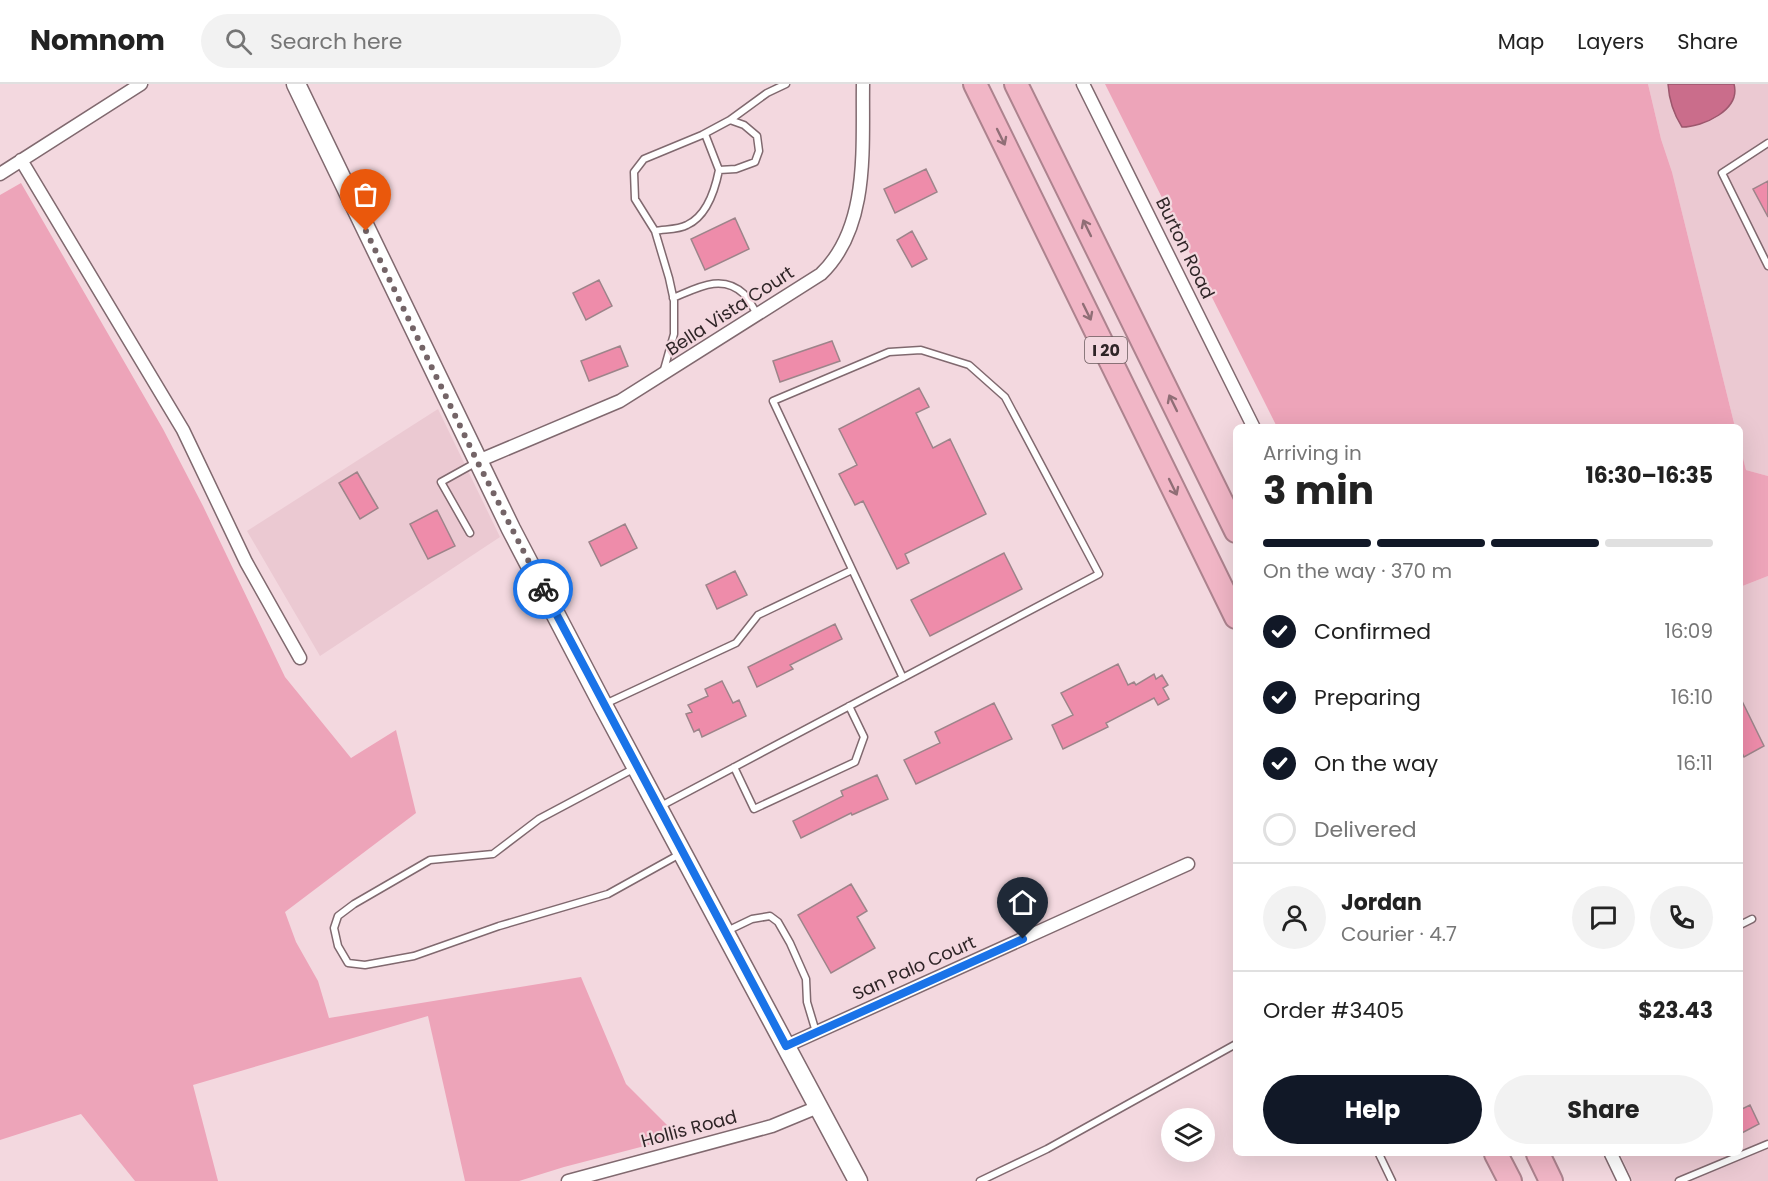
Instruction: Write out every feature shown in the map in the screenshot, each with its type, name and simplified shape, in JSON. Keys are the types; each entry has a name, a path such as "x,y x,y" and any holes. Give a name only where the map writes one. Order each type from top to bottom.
{"highway":[{"name":"I 20","path":"975,84 1233,611"},
{"name":"I 20","path":"1017,84 1233,525"},
{"path":"1497,1156 1510,1181"},
{"path":"1539,1156 1551,1181"}],"street":[{"path":"0,174 141,84"},
{"path":"296,84 477,461 603,705 858,1181"},
{"name":"Bella Vista Court","path":"477,461 620,401 821,274 830,265 844,243 859,192 863,84"},
{"name":"Burton Road","path":"1083,84 1252,424"},
{"path":"21,160 183,430 246,562 300,658"},
{"name":"San Palo Court","path":"786,1046 1188,864"},
{"name":"Hollis Road","path":"568,1181 752,1132 818,1107"},
{"path":"1612,1156 1624,1181"}],"lane":[{"path":"662,376 674,334 673,298 655,231 635,199 634,172 644,159 705,134 730,120 767,93 786,84"},
{"path":"719,170 736,169 755,162 759,151 757,136 744,125 730,120"},
{"path":"655,231 687,225 707,208 719,170 705,134"},
{"path":"1768,143 1722,173 1768,266"},
{"path":"673,298 705,284 724,282 744,294 757,314"},
{"path":"658,807 903,678 1099,574 1005,397 969,365 921,350 889,352 773,401 903,678"},
{"path":"470,533 441,482 477,461"},
{"path":"603,705 736,643 758,615 852,570"},
{"path":"734,767 754,809 855,762 864,738 849,706"},
{"path":"636,767 539,819 493,854 430,860 354,904 338,916 334,928 338,946 348,963 365,965 414,956 499,926 608,894 682,852"},
{"path":"725,932 752,919 770,916 778,922 806,979 807,1002 816,1032"},
{"path":"1743,924 1752,919"},
{"path":"981,1181 1047,1149 1233,1046"},
{"path":"1743,1154 1768,1144"},
{"path":"1380,1156 1392,1181"},
{"path":"1679,1181 1739,1156"}],"shaded area":[{"path":"1105,84 1648,84 1734,424 1275,424"},
{"path":"1648,84 1768,84 1768,476 1746,470 1743,458 1743,424 1734,424 1672,172 1661,139"},
{"path":"1668,84 1734,84 1735,93 1732,102 1718,115 1700,124 1682,127 1672,106"},
{"path":"21,183 163,429 203,506 285,677 351,758 396,730 416,813 285,912 296,942 318,981 329,1018 581,977 626,1084 679,1137 519,1181 465,1181 428,1016 193,1085 218,1181 135,1181 81,1114 0,1140 0,195"},
{"path":"438,409 500,537 320,656 247,531"},
{"path":"1743,458 1746,470 1768,476 1768,576 1743,586"},
{"path":"1768,576 1768,1181 1633,1181 1621,1156 1743,1156 1743,586"}],"building":[{"path":"926,169 937,192 895,213 884,189"},
{"path":"1768,181 1768,217 1753,189"},
{"path":"735,218 749,249 705,270 691,239"},
{"path":"912,231 927,259 912,267 897,240"},
{"path":"599,280 612,306 586,320 573,293"},
{"path":"832,341 840,361 780,382 773,361"},
{"path":"620,346 628,366 589,381 581,361"},
{"path":"919,388 929,407 916,413 933,448 950,439 986,514 905,554 909,563 897,569 863,501 855,505 839,474 857,465 839,429"},
{"path":"357,472 378,508 360,519 339,483"},
{"path":"437,510 455,546 428,559 410,524"},
{"path":"625,524 637,548 601,566 589,542"},
{"path":"1004,553 1022,589 930,636 911,600"},
{"path":"735,571 747,595 717,609 706,585"},
{"path":"835,624 842,639 790,665 793,669 757,687 748,667"},
{"path":"1118,664 1128,685 1134,682 1136,685 1154,674 1156,679 1162,675 1168,685 1163,688 1169,699 1158,705 1154,698 1106,723 1108,727 1063,749 1052,725 1073,715 1061,693"},
{"path":"722,681 733,703 739,700 746,716 702,737 699,729 694,732 686,714 692,712 688,705 708,696 705,689"},
{"path":"994,703 1012,739 916,784 904,760 940,743 935,732"},
{"path":"1743,703 1764,746 1744,757 1743,755"},
{"path":"877,775 888,799 852,815 851,813 801,838 793,821 843,796 841,791"},
{"path":"851,884 867,911 857,917 875,948 831,973 798,915"},
{"path":"1750,1105 1759,1124 1743,1132 1743,1108"}],"way so far":[{"path":"366,231 477,461 543,589"}],"route":[{"path":"543,589 786,1046 1023,939"}]}
